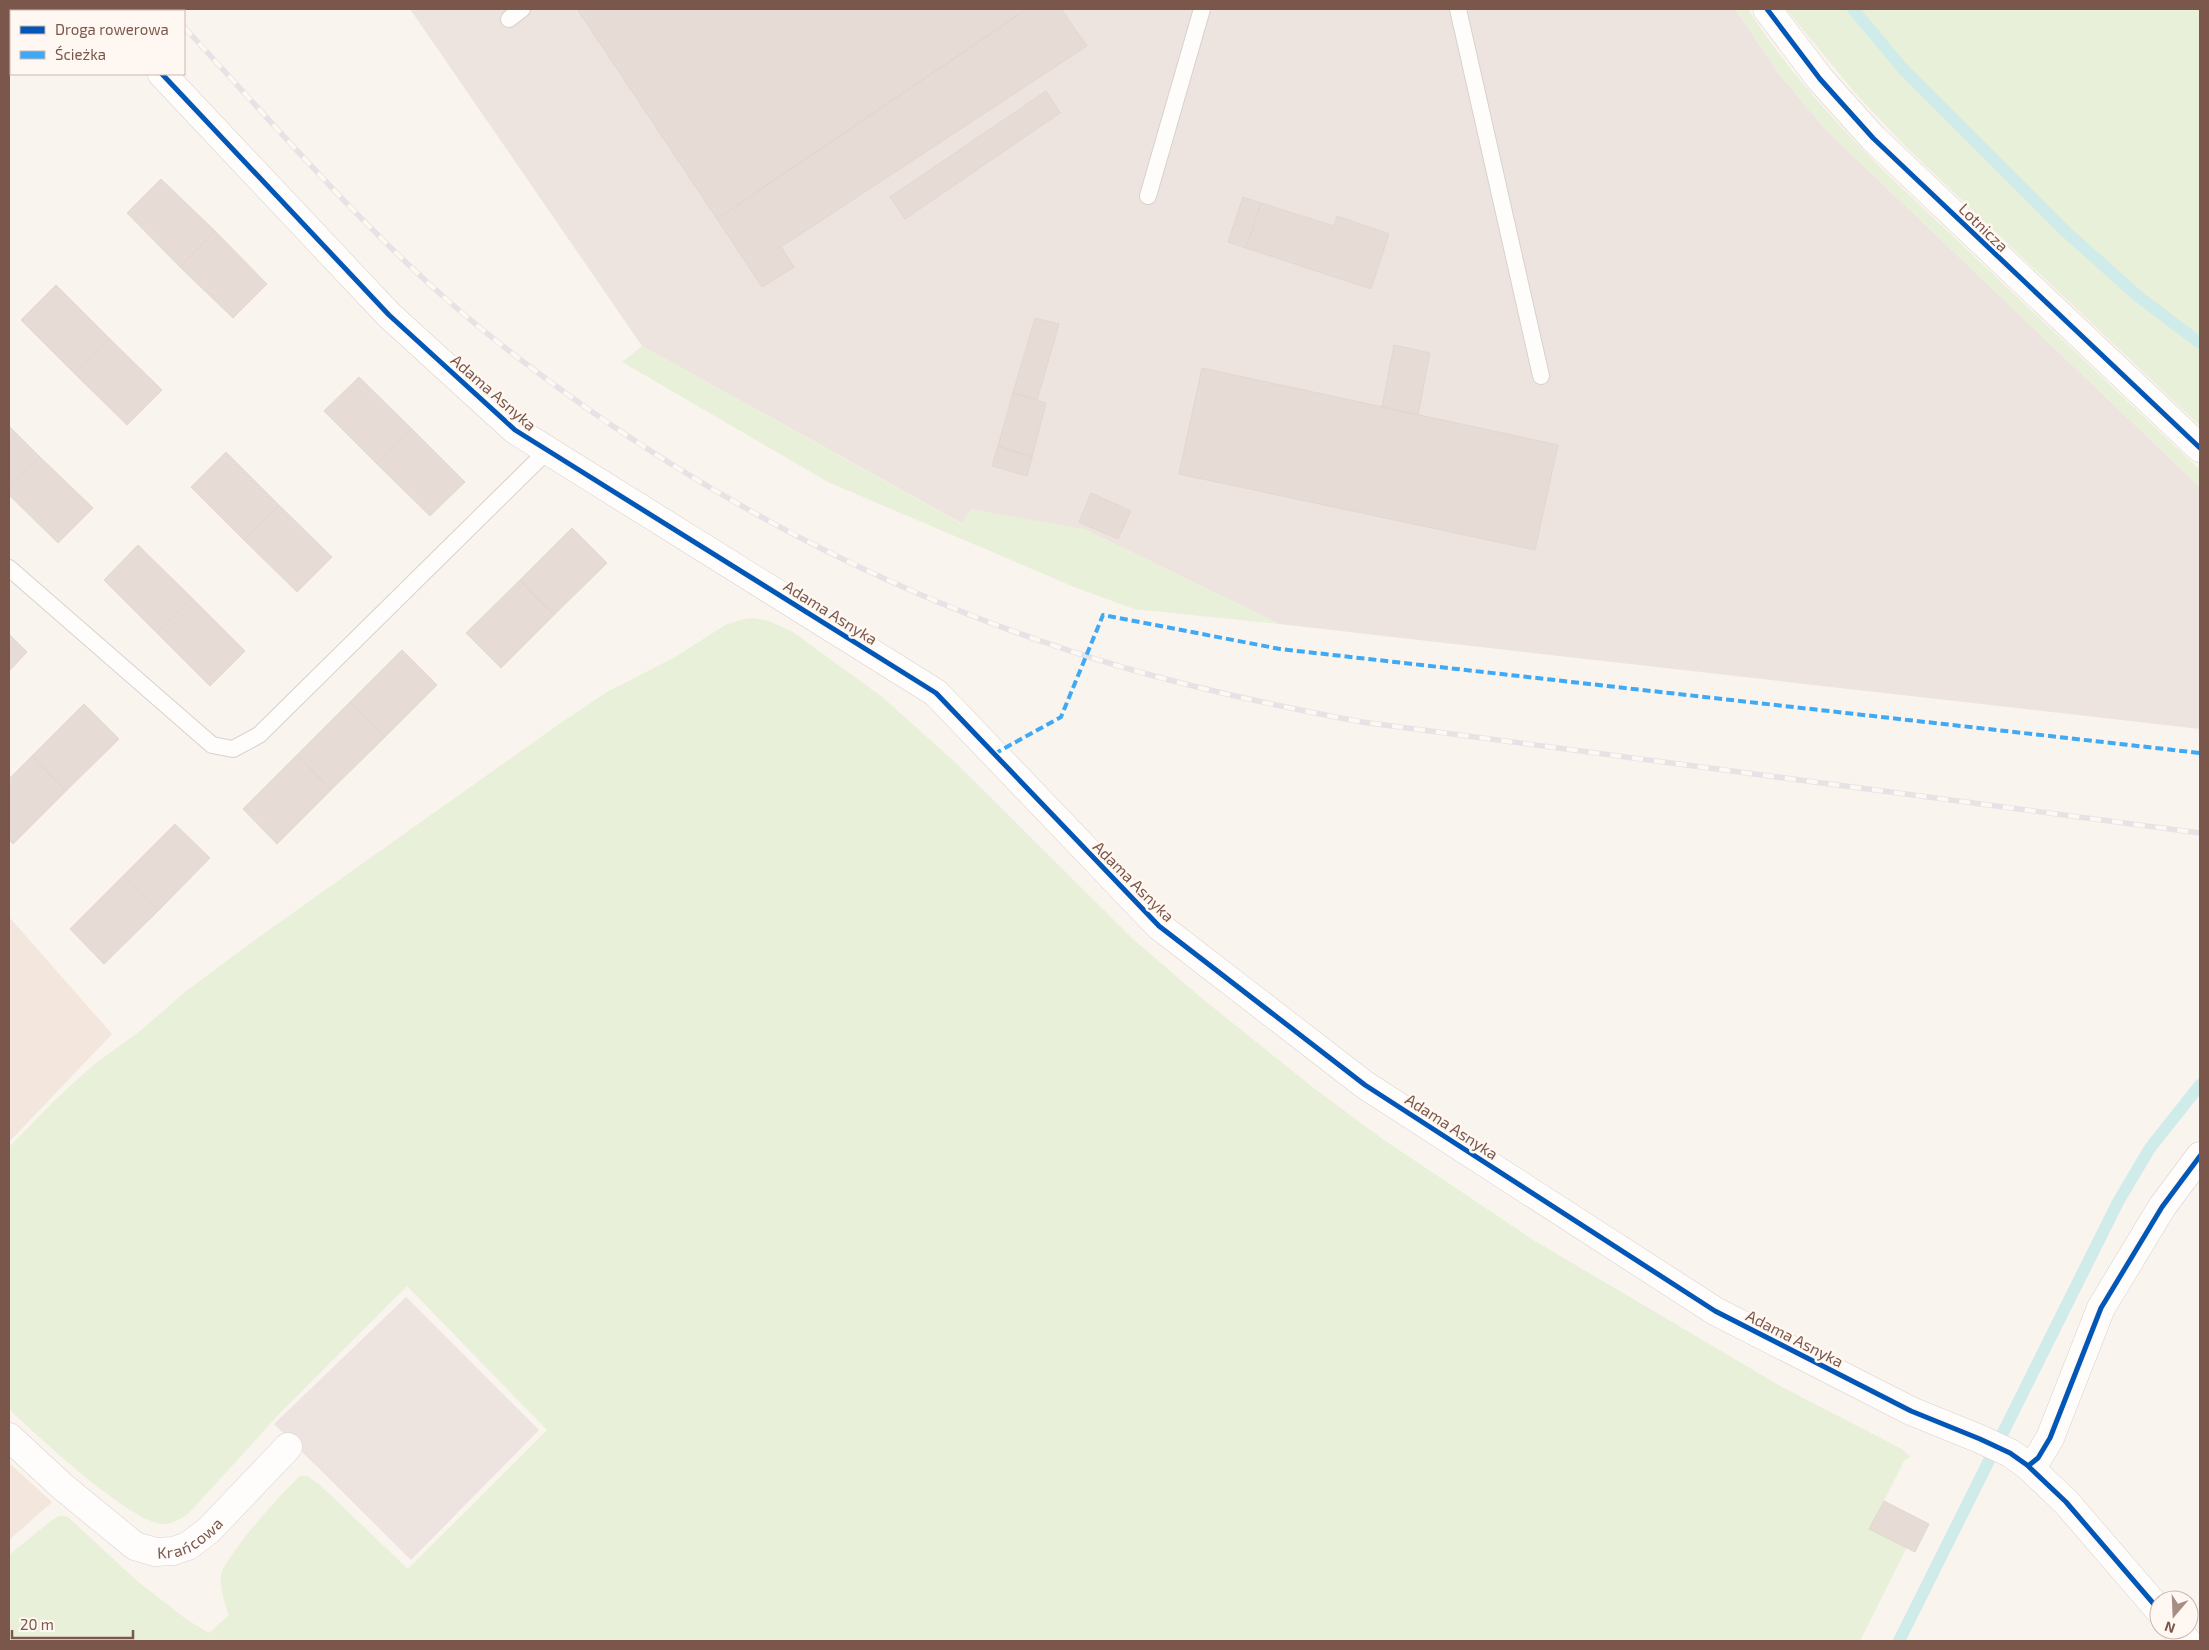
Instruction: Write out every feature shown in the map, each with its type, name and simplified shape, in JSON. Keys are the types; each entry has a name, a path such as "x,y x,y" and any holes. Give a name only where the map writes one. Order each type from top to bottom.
{"street":[{"name":"Lotnicza","path":"1767,9 1820,78 1873,138 2200,448"},
{"name":"Adama Asnyka","path":"163,75 389,315 514,430 936,693 1159,926 1365,1085 1715,1311 1911,1411 1980,1439 2019,1460 2066,1502 2149,1598"},
{"path":"2019,1460 2038,1458 2050,1438 2101,1308 2162,1206 2200,1156"},
{"name":"Krańcowa","path":"9,1437 63,1487 135,1546 155,1552 173,1551 188,1546 209,1530 288,1447"}],"lane":[{"path":"509,19 522,9"},
{"path":"1148,196 1202,9"},
{"path":"1458,9 1541,376"},
{"path":"9,568 212,745 233,749 259,735 548,450"}],"shaded area":[{"path":"410,9 1735,9 1780,75 1827,131 2200,487 2200,729 1279,624 1084,529 963,524 642,346"},
{"path":"9,917 112,1034 9,1142"},
{"path":"406,1297 539,1430 411,1560 274,1424"},
{"path":"9,1463 52,1502 9,1540"}],"green space":[{"path":"1735,9 1748,9 1795,74 1848,134 1885,172 2200,470 2200,487 1827,131 1780,75"},
{"path":"1786,9 2200,9 2200,426 1907,148 1856,94"},
{"path":"642,346 962,524 971,509 1084,529 1279,624 1134,609 1074,587 828,482 622,362"},
{"path":"753,618 769,621 793,632 881,696 954,761 1133,939 1199,996 1315,1089 1384,1140 1535,1241 1784,1388 1902,1449 1910,1457 1904,1461 1870,1529 1907,1547 1860,1641 9,1641 9,1555 59,1516 67,1516 136,1580 186,1619 209,1633 229,1615 221,1583 221,1575 225,1566 256,1524 300,1476 307,1476 320,1485 408,1569 547,1430 407,1286 281,1412 190,1512 178,1520 167,1524 148,1520 107,1494 84,1476 9,1409 9,1147 92,1066 140,1031 185,992 252,942 607,692 677,656 725,625"}],"building":[{"path":"577,9 1027,9 717,219"},
{"path":"1027,9 1061,9 1087,46 781,247 794,267 762,287 717,219"},
{"path":"1046,91 1060,113 905,219 890,197"},
{"path":"161,179 215,231 180,267 127,213"},
{"path":"1243,197 1261,203 1246,248 1228,242"},
{"path":"1261,203 1334,226 1337,216 1389,234 1371,289 1246,248"},
{"path":"215,231 267,284 233,318 180,267"},
{"path":"56,285 109,338 74,373 21,320"},
{"path":"1035,318 1059,324 1037,400 1013,393"},
{"path":"109,338 162,390 127,425 74,373"},
{"path":"1394,345 1430,353 1418,415 1382,407"},
{"path":"1202,368 1558,445 1535,550 1179,474"},
{"path":"359,377 412,429 377,464 324,411"},
{"path":"1013,393 1046,403 1032,457 998,446"},
{"path":"9,426 40,457 9,488"},
{"path":"412,429 465,482 430,516 377,464"},
{"path":"998,446 1032,457 1027,476 992,466"},
{"path":"226,452 279,505 244,540 191,487"},
{"path":"40,457 93,508 58,543 9,495 9,488"},
{"path":"1091,493 1131,511 1118,539 1079,522"},
{"path":"279,505 332,557 297,592 244,540"},
{"path":"572,528 607,563 554,615 520,580"},
{"path":"138,545 192,598 157,633 104,580"},
{"path":"520,580 554,615 501,668 466,633"},
{"path":"192,598 245,651 210,686 157,633"},
{"path":"9,634 27,652 9,671"},
{"path":"402,650 437,685 385,737 350,702"},
{"path":"350,702 385,737 331,790 297,755"},
{"path":"84,704 119,739 66,791 32,756"},
{"path":"297,755 331,790 277,844 243,809"},
{"path":"32,756 66,791 13,844 9,840 9,779"},
{"path":"175,824 210,858 158,911 123,876"},
{"path":"123,876 158,911 104,964 70,929"},
{"path":"1884,1501 1929,1524 1915,1552 1869,1529"}],"waterway":[{"path":"1853,9 1904,70 2065,231 2139,297 2200,343"},
{"path":"1899,1641 2118,1202 2150,1148 2200,1085"}],"railway":[{"path":"185,28 315,170 382,239 453,305 542,376 598,416 721,494 785,530 850,563 916,593 1052,645 1122,667 1242,698 1362,722 2200,833"}],"marked path":[{"path":"994,754 1061,717 1103,615 1280,649 2200,753"}],"cycle path":[{"path":"1767,9 1820,79 1873,138 2200,448"},
{"path":"163,75 389,315 515,430 936,693 1159,926 1365,1085 1715,1311 1911,1411 2010,1453 2027,1465 2066,1502 2149,1598"},
{"path":"2028,1466 2038,1458 2050,1438 2101,1308 2162,1207 2200,1156"}]}
